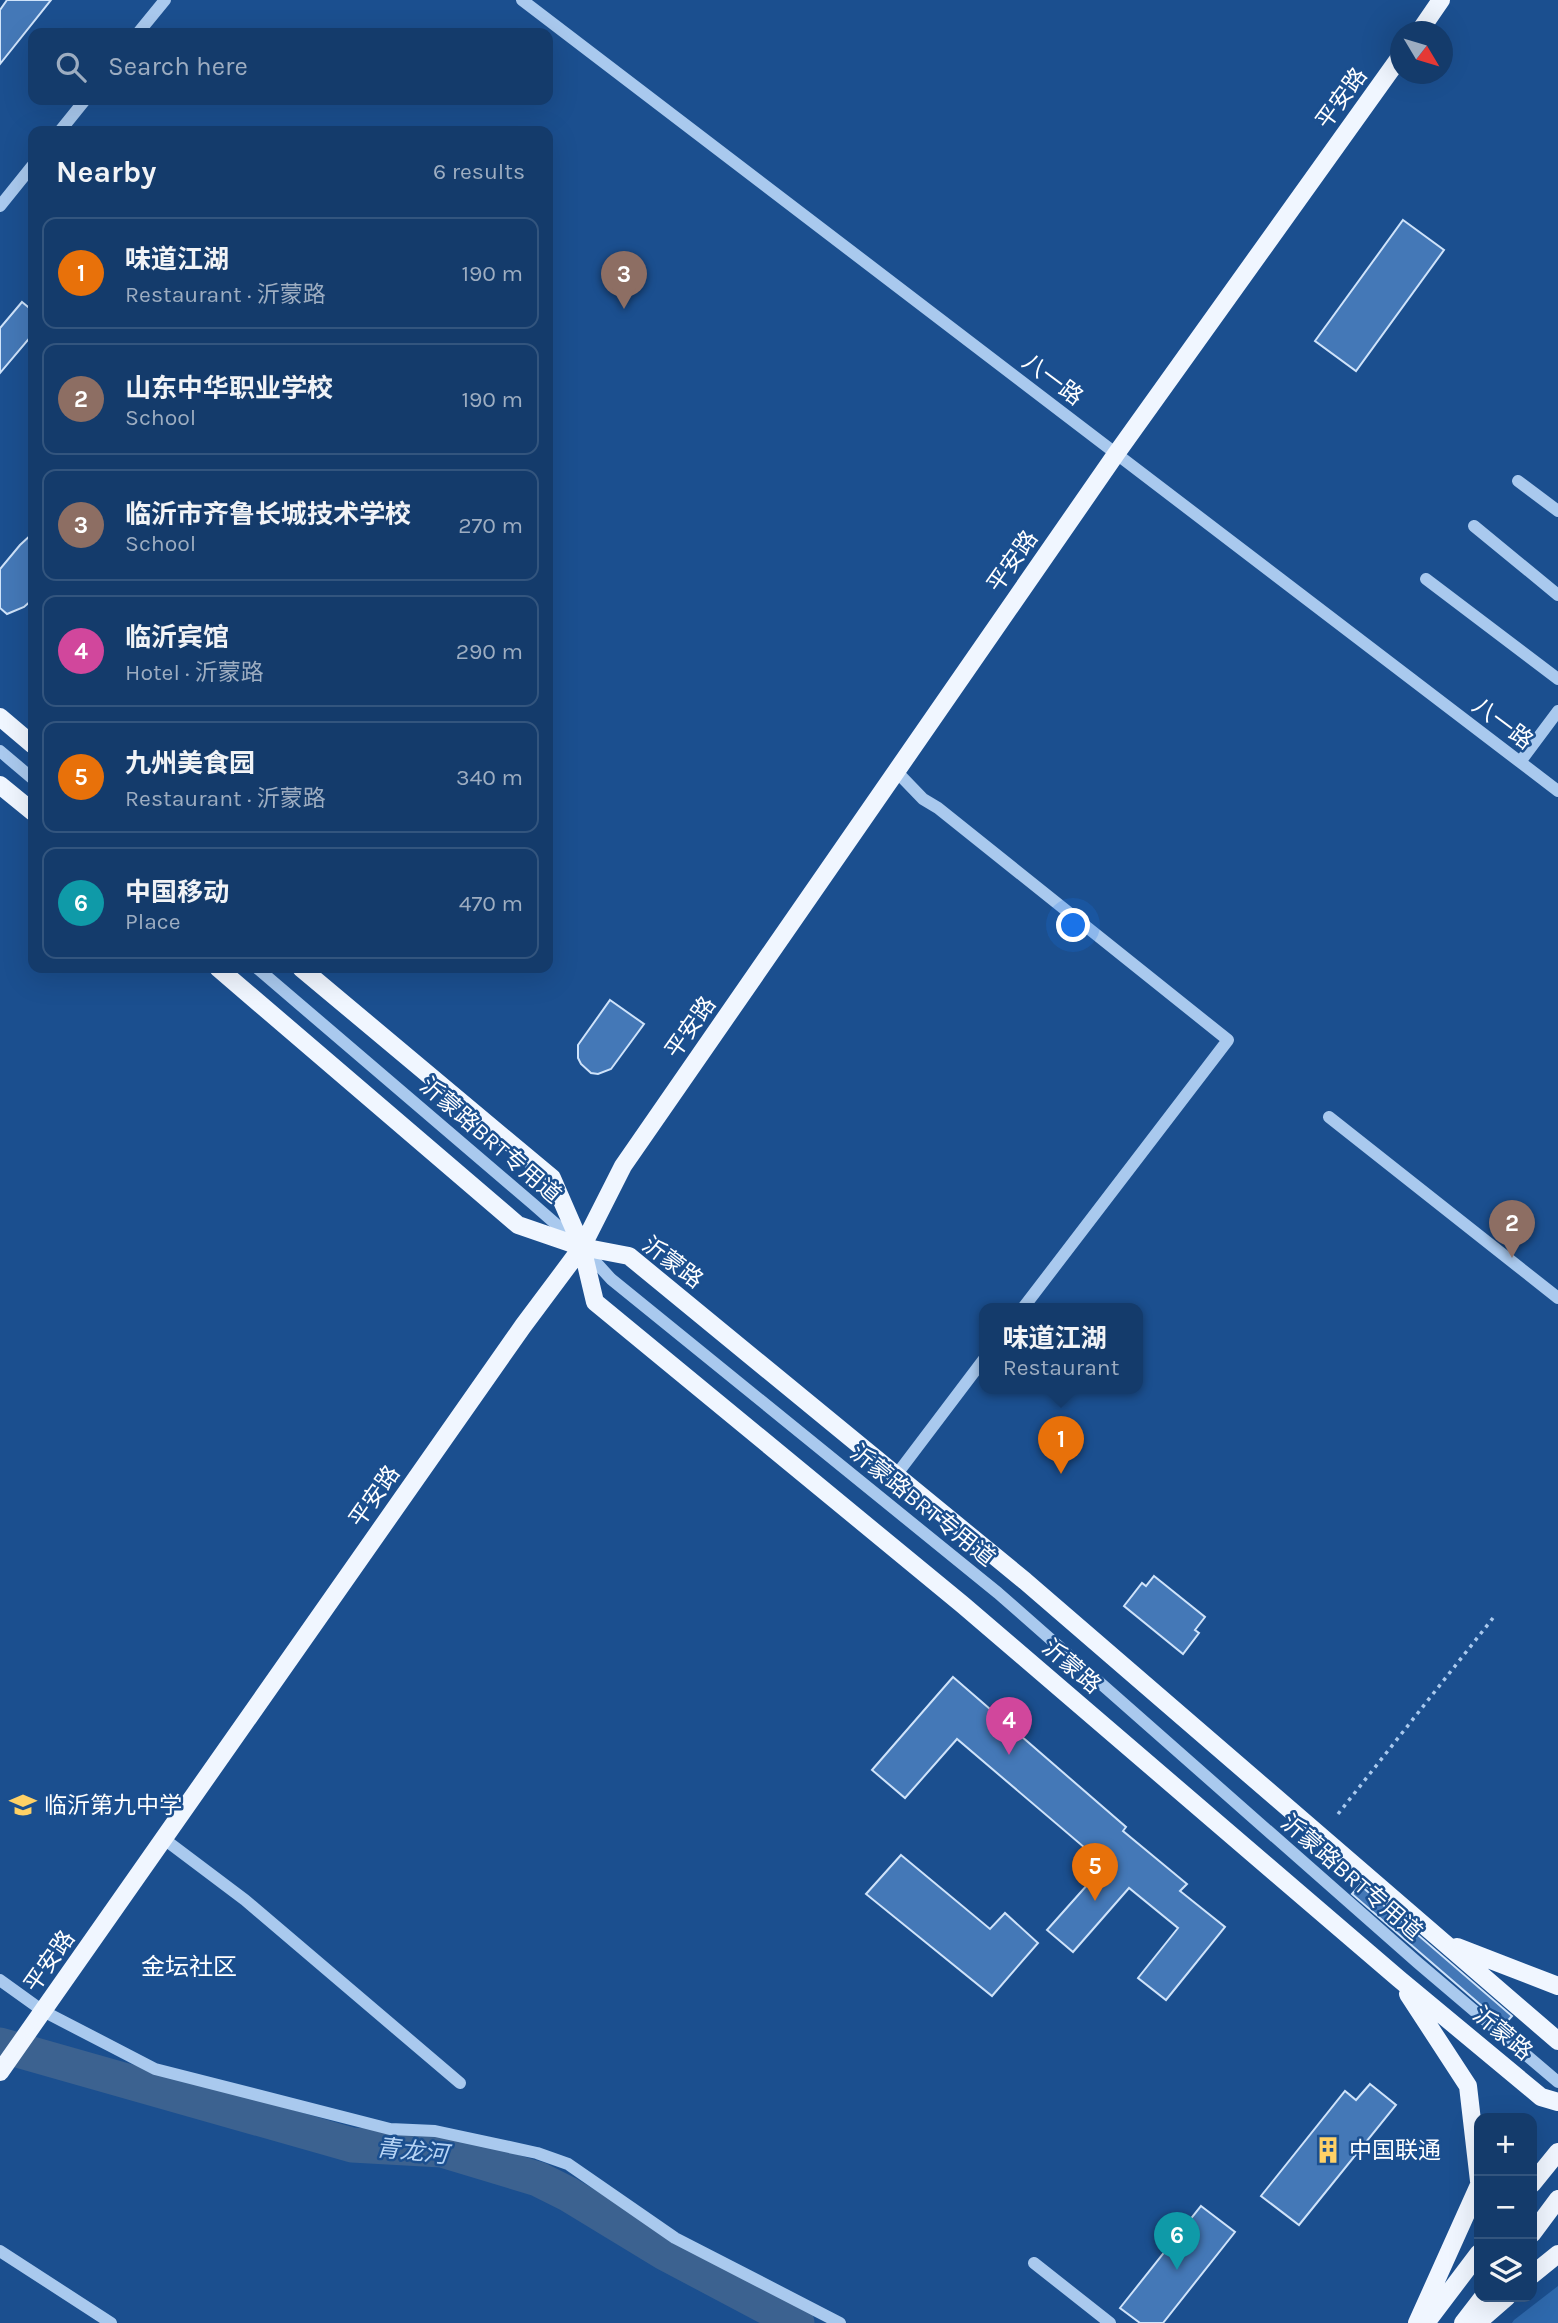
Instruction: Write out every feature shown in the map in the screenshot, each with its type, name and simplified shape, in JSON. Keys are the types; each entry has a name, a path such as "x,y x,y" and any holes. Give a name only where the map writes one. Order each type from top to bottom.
{"main road":[{"path":"1427,21 1441,0"},
{"name":"平安路","path":"1,2071 514,1338 582,1247 623,1166 1116,454 1390,72"},
{"path":"0,717 28,741"},
{"path":"0,785 28,808"},
{"name":"沂蒙路","path":"224,973 518,1225 582,1247 629,1256 1025,1581 1558,2041"},
{"name":"沂蒙路","path":"307,973 552,1178 582,1247 595,1302 963,1605 1399,1979 1541,2097 1558,2102"},
{"path":"1445,1943 1558,1986"},
{"path":"1399,1979 1468,2086 1478,2176"},
{"path":"1537,2178 1558,2152"},
{"path":"1418,2323 1474,2194"},
{"path":"1537,2227 1558,2199"},
{"path":"1537,2270 1553,2255 1558,2254"},
{"path":"1426,2323 1474,2260"},
{"path":"1463,2323 1479,2302"},
{"path":"1477,2323 1501,2302"}],"street":[{"path":"142,28 165,0"},
{"name":"八一路","path":"522,0 1558,791"},
{"path":"64,126 81,105"},
{"path":"0,206 28,171"},
{"path":"1518,481 1558,512"},
{"path":"1474,526 1558,595"},
{"path":"1426,579 1558,679"},
{"path":"1520,762 1558,712"},
{"path":"0,751 28,775"},
{"path":"897,771 923,799 938,808 1228,1040 1027,1303"},
{"name":"沂蒙路BRT专用道","path":"263,973 582,1247 611,1279 998,1593 1418,1963 1558,2082"},
{"path":"1329,1116 1558,1298"},
{"path":"897,1474 979,1366"},
{"path":"164,1839 245,1900 460,2083"},
{"path":"0,1980 43,2011 155,2069 390,2129 435,2131 537,2153 568,2164 676,2238 840,2323"},
{"path":"0,2251 111,2323"},
{"path":"1034,2263 1110,2323"}],"path":[{"path":"1338,1814 1493,1618"}],"shaded area":[{"path":"1558,2286 1558,2323 1512,2323 1514,2320"}],"building":[{"path":"7,0 51,0 0,64 0,10"},
{"path":"1403,220 1444,250 1356,371 1315,341"},
{"path":"22,302 28,307 28,340 0,373 0,328"},
{"path":"28,538 28,603 7,614 0,608 0,569"},
{"path":"610,1000 644,1024 611,1069 598,1074 591,1073 578,1058 578,1045"},
{"path":"1154,1576 1205,1617 1195,1630 1199,1633 1183,1654 1124,1606 1142,1583 1146,1586"},
{"path":"953,1677 1126,1827 1123,1831 1187,1884 1180,1891 1225,1927 1166,2000 1138,1978 1178,1928 1129,1888 1073,1952 1047,1930 1105,1865 957,1739 905,1798 872,1770"},
{"path":"901,1855 990,1929 1005,1913 1038,1943 992,1996 866,1894"},
{"path":"1360,1885 1512,2016 1504,2025 1352,1894"},
{"name":"中国联通","path":"1370,2084 1396,2105 1299,2225 1261,2196 1345,2091 1356,2100"},
{"path":"1201,2206 1235,2232 1163,2323 1140,2323 1120,2308"}],"waterway":[{"name":"青龙河","path":"0,2045 352,2145 442,2150 538,2179 568,2194 665,2253 797,2323"}],"place":[{"name":"临沂市齐鲁长城技术学校","path":"624,309"},
{"name":"山东中华职业学校","path":"1512,1258"},
{"name":"味道江湖","path":"1061,1474"},
{"name":"临沂宾馆","path":"1009,1755"},
{"name":"临沂第九中学","path":"23,1805"},
{"name":"九州美食园","path":"1095,1901"},
{"name":"中国联通","path":"1328,2150"},
{"name":"中国移动","path":"1177,2270"}],"district":[{"name":"金坛社区","path":"189,1967"}]}
